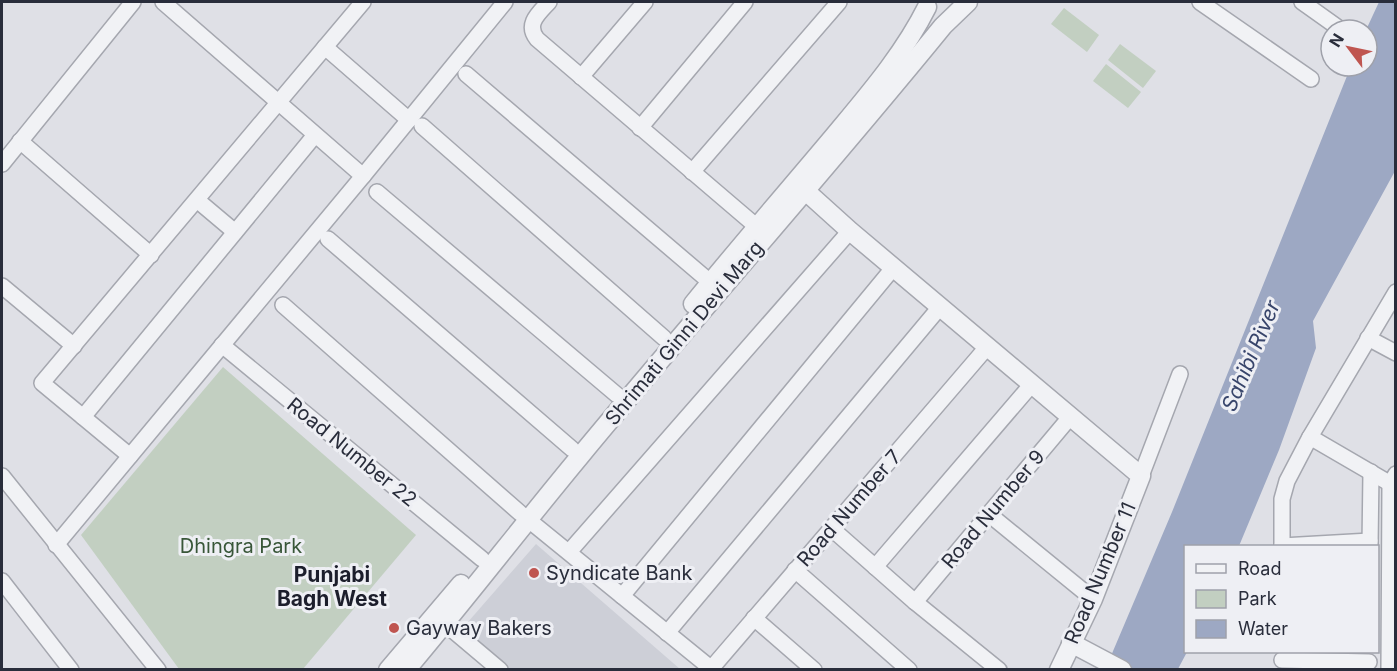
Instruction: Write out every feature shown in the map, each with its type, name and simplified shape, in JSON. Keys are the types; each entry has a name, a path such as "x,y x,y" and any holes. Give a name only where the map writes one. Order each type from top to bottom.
{"street":[{"path":"2,164 133,2"},
{"path":"164,2 363,176"},
{"path":"130,456 42,383 363,2"},
{"path":"56,545 363,176 415,123 505,2"},
{"path":"549,2 532,22 533,35 756,226"},
{"path":"581,77 645,2"},
{"path":"640,128 745,2"},
{"path":"692,172 839,2"},
{"path":"923,4 946,8 968,2"},
{"name":"Shrimati Ginni Devi Marg","path":"406,669 482,559 524,516 572,449 756,226 801,186 943,26 968,2"},
{"path":"1200,2 1311,79"},
{"path":"1302,2 1325,18"},
{"name":"Shrimati Ginni Devi Marg","path":"388,669 440,619 524,516 767,234 899,54 923,4"},
{"path":"326,47 664,338"},
{"path":"466,74 710,282"},
{"path":"83,417 315,135"},
{"path":"21,141 151,255"},
{"path":"801,186 850,231 1141,476 1180,374"},
{"path":"377,192 617,395"},
{"path":"196,200 235,232"},
{"path":"569,552 850,231"},
{"path":"328,239 572,449"},
{"path":"622,596 894,267"},
{"path":"2,286 74,346"},
{"path":"1282,545 1284,489 1310,437 1395,292"},
{"path":"283,305 524,516 711,669"},
{"path":"667,633 940,307"},
{"path":"1368,338 1395,353"},
{"name":"Road Number 22","path":"222,345 482,559"},
{"name":"Road Number 7","path":"711,669 988,346"},
{"path":"875,567 1032,384"},
{"name":"Road Number 9","path":"915,602 1071,416"},
{"path":"1310,437 1371,472 1394,482 1391,660"},
{"path":"1326,545 1370,544 1371,472"},
{"path":"2,476 158,669"},
{"name":"Road Number 11","path":"1059,669 1077,645 1141,476"},
{"path":"990,515 1093,598"},
{"path":"831,528 915,602 999,669"},
{"path":"795,570 909,669"},
{"path":"2,580 71,669"},
{"path":"754,618 814,669"},
{"path":"440,619 484,664 500,669"},
{"path":"1077,645 1122,669"},
{"path":"1282,660 1369,661"}],"shaded area":[{"path":"536,544 680,669 507,669 461,630"}],"green space":[{"path":"1064,8 1099,35 1087,52 1051,24"},
{"path":"1120,44 1156,71 1143,88 1108,60"},
{"path":"1106,64 1141,92 1128,108 1093,81"},
{"name":"Dhingra Park","path":"223,367 416,535 303,669 179,669 81,535"}],"water":[{"name":"Sahibi River","path":"1379,2 1395,2 1395,171 1313,321 1316,348 1279,450 1239,545 1184,545 1184,653 1186,653 1178,669 1105,670 1172,512 1346,78 1379,78 1379,18 1372,18"}],"place":[{"name":"Syndicate Bank","path":"534,573"},
{"name":"Gayway Bakers","path":"394,628"}],"district":[{"name":"Punjabi Bagh West","path":"332,587"}]}
